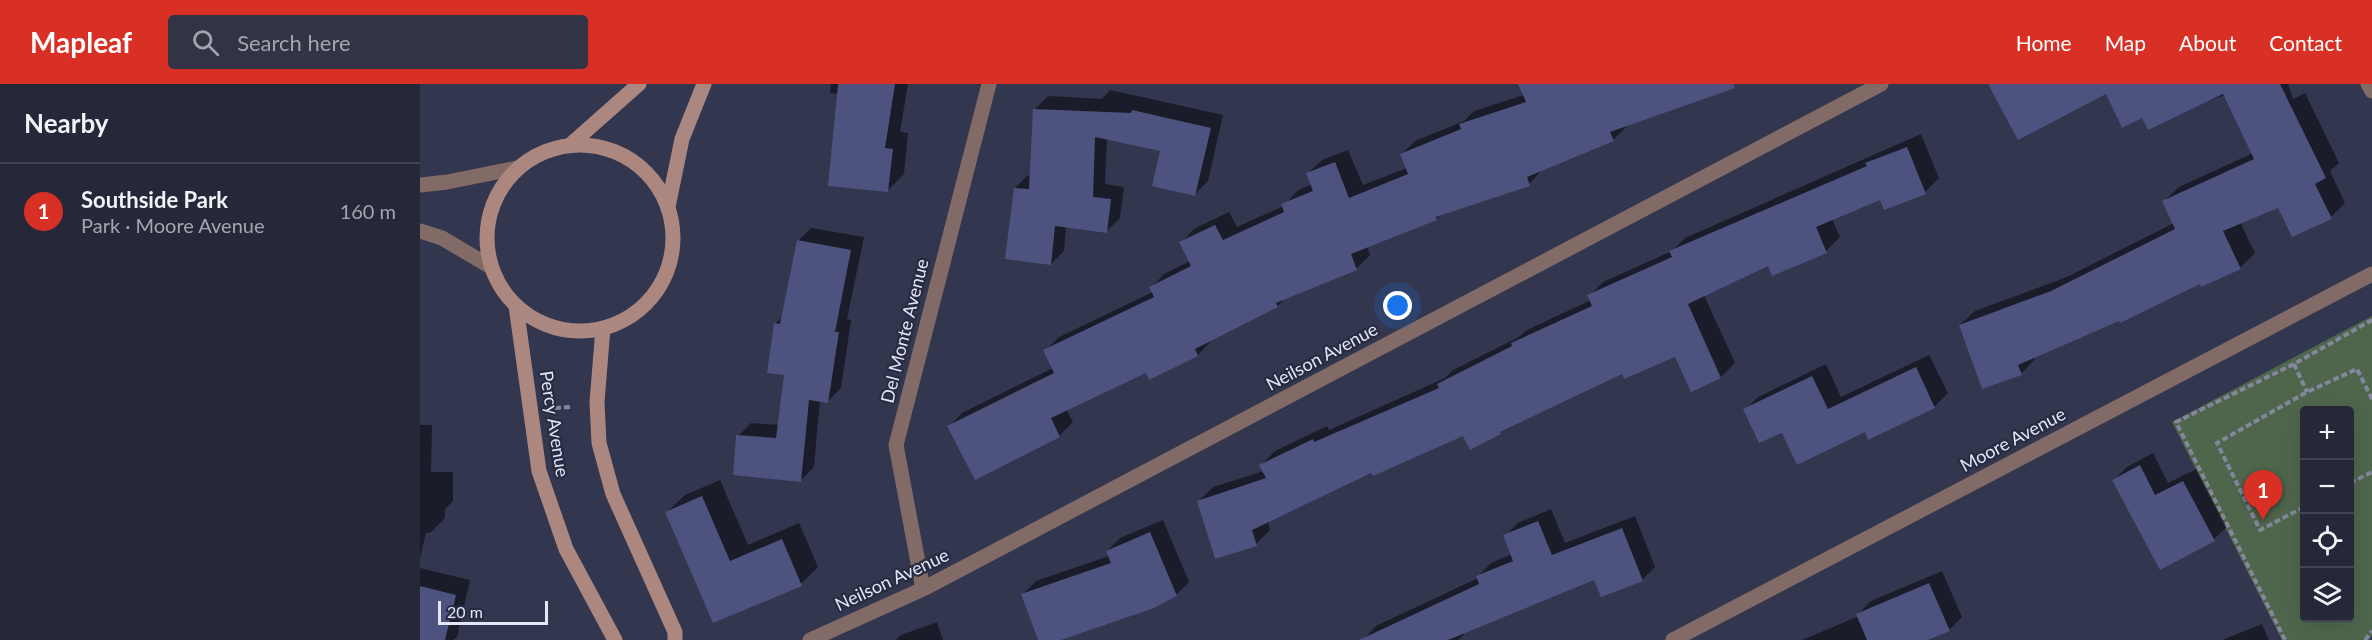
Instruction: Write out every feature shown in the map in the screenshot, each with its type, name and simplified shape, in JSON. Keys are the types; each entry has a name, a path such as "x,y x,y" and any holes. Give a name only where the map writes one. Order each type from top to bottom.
{"street":[{"path":"570,145 639,84"},
{"path":"668,207 682,139 704,84"},
{"name":"Del Monte Avenue","path":"923,589 896,445 988,84"},
{"name":"Neilson Avenue","path":"810,640 923,589 1881,84"},
{"path":"2368,84 2372,91"},
{"path":"570,145 602,147 630,159 654,180 668,207 674,237 669,268 654,295 632,315 603,328 573,330 542,323 516,306 501,288 491,267 486,231 495,197 517,168 542,152 570,145"},
{"path":"420,185 517,168"},
{"path":"420,231 442,238 491,267"},
{"name":"Moore Avenue","path":"1673,640 2372,274"},
{"name":"Percy Avenue","path":"516,306 539,471 566,549 615,640"},
{"path":"603,328 597,402 599,443 613,494 675,632 675,640"}],"path":[{"path":"2285,640 2176,422 2294,364 2372,320"},
{"path":"2294,364 2307,392"},
{"path":"2300,509 2260,530 2217,443 2307,392 2357,369 2372,399"},
{"path":"551,408 576,407"},
{"path":"2354,481 2372,472"},
{"path":"2365,640 2372,631"}],"green space":[{"path":"2372,316 2372,635 2369,640 2282,640 2172,422"}],"building":[{"path":"838,84 895,84 885,148 893,149 888,192 828,186"},
{"path":"1518,84 1734,84 1735,88 1610,132 1614,141 1527,177 1530,186 1436,217 1437,220 1351,254 1357,270 1276,303 1278,307 1195,349 1198,356 1149,380 1146,373 1051,418 1060,437 975,480 947,426 1054,373 1043,350 1154,297 1149,287 1191,266 1179,242 1215,225 1223,240 1284,212 1281,204 1313,191 1306,173 1335,162 1349,198 1408,174 1400,154 1461,129 1459,124 1526,102"},
{"path":"1988,84 2280,84 2326,178 2315,184 2332,219 2292,237 2278,208 2223,231 2241,269 2201,287 2200,284 2120,323 2119,321 2018,365 2022,375 1982,389 1959,325 2051,291 2175,229 2162,201 2254,159 2223,94 2148,130 2142,118 2122,128 2106,94 2018,140"},
{"path":"1033,109 1131,113 1132,110 1211,128 1195,196 1152,186 1160,151 1095,137 1093,197 1111,199 1107,233 1055,226 1051,265 1005,259 1014,188 1029,189"},
{"path":"1907,147 1926,194 1884,210 1880,200 1816,227 1827,253 1772,276 1768,266 1688,304 1721,378 1691,392 1675,357 1624,379 1622,374 1500,432 1501,434 1470,450 1463,436 1373,476 1371,473 1252,530 1257,546 1215,559 1197,501 1266,478 1259,465 1313,439 1314,442 1439,388 1437,384 1512,346 1511,343 1592,306 1587,295 1672,257 1669,251 1867,166 1865,163"},
{"path":"797,240 851,250 835,332 839,332 828,403 809,400 801,482 733,475 736,435 776,438 784,375 767,373 774,323 780,324"},
{"path":"1916,367 1935,408 1868,440 1865,432 1797,465 1782,433 1759,443 1743,409 1812,376 1828,409"},
{"path":"2140,465 2155,495 2183,481 2215,541 2160,570 2112,480"},
{"path":"702,496 730,561 782,539 802,586 713,623 665,512"},
{"path":"1538,521 1552,555 1622,528 1643,581 1601,597 1594,580 1448,640 1359,640 1479,584 1476,576 1513,561 1503,535"},
{"path":"1150,532 1177,596 1154,608 1061,640 1038,640 1021,594 1111,563 1106,551"},
{"path":"1929,583 1950,631 1928,640 1867,640 1856,614"},
{"path":"420,586 456,595 445,640 420,640"}],"place":[{"name":"Southside Park","path":"2263,520"}]}
